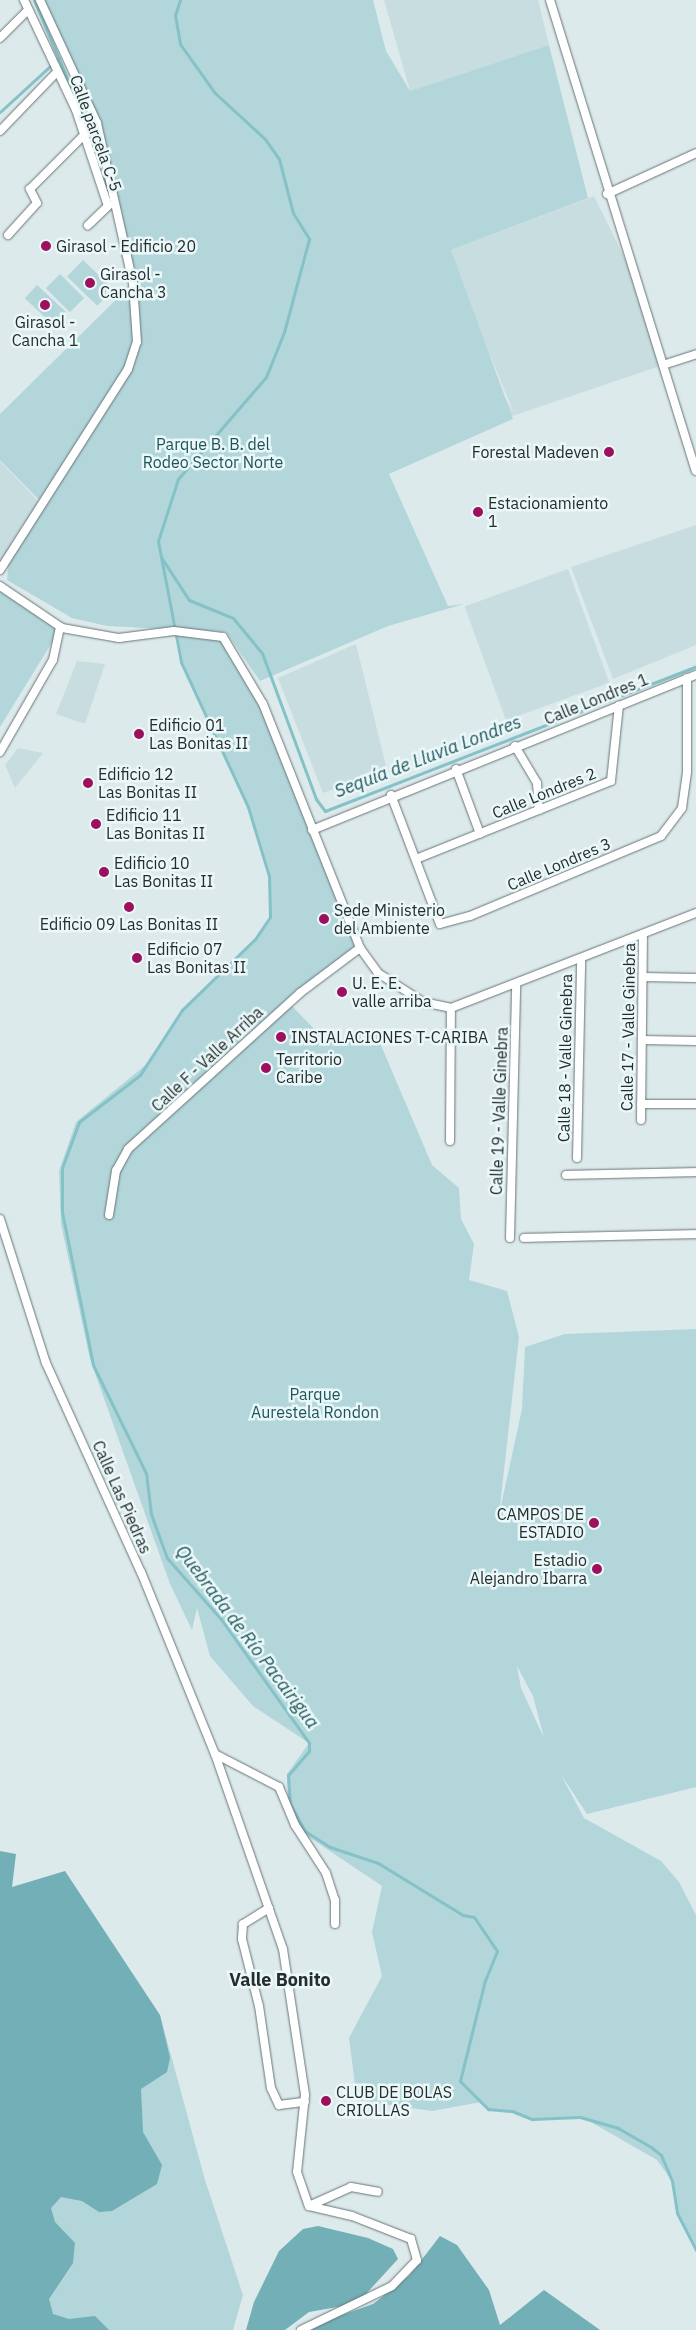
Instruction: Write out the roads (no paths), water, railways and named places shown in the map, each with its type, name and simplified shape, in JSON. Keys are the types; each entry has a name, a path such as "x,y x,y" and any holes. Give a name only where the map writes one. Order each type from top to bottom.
{"street":[{"name":"Calle parcela C-5","path":"24,0 58,71 84,134 108,206 88,225"},
{"path":"0,570 128,369 136,342 134,283 97,123 40,0"},
{"path":"550,0 607,194 696,471"},
{"path":"0,38 28,10"},
{"path":"0,131 58,71"},
{"path":"8,235 37,203 30,189 84,134"},
{"path":"607,194 696,153"},
{"path":"663,365 696,354"},
{"path":"0,586 60,627 119,638 174,631 223,637 263,704 360,948 378,973 403,993 422,1002 451,1008 696,913"},
{"path":"0,752 53,660 60,627"},
{"name":"Calle Londres 1","path":"312,830 391,795 696,675"},
{"name":"Calle Londres 3","path":"391,795 440,924 470,916 661,836 682,808 687,771 687,678"},
{"name":"Calle Londres 2","path":"416,859 611,781 619,705"},
{"path":"515,746 537,783 539,810"},
{"path":"456,769 480,834"},
{"name":"Calle 17 - Valle Ginebra","path":"641,1120 643,934"},
{"name":"Calle F - Valle Arriba","path":"109,1215 116,1171 128,1149 300,993 360,948"},
{"name":"Calle 18 - Valle Ginebra","path":"577,1158 581,958"},
{"path":"643,977 696,978"},
{"name":"Calle 19 - Valle Ginebra","path":"510,1238 516,984"},
{"path":"450,1141 451,1008"},
{"path":"642,1040 696,1041"},
{"path":"641,1104 696,1104"},
{"path":"566,1175 696,1172"},
{"name":"Calle Las Piedras","path":"0,1219 46,1363 141,1572 215,1754 222,1785 269,1908 292,1993 305,2102 297,2172 309,2206"},
{"path":"524,1238 696,1234"},
{"path":"215,1754 279,1787 294,1826 326,1873 335,1900 335,1924"},
{"path":"269,1908 243,1924 242,1939 259,2006 271,2088 279,2105 305,2102"},
{"path":"309,2206 351,2187 378,2192"},
{"path":"301,2330 392,2286 417,2260 410,2239 352,2216 309,2206"}],"waterway":[{"path":"34,0 89,130"},
{"name":"Quebrada de Río Pacairigua","path":"180,0 175,15 180,44 215,93 265,139 279,159 293,213 309,239 284,332 266,377 178,479 158,541 181,662 248,807 269,876 270,917 255,939 182,1010 140,1075 79,1122 62,1168 62,1212 93,1365 146,1473 151,1514 167,1558 221,1619 309,1743 309,1751 288,1775 290,1804 305,1831 330,1847 378,1863 463,1915 474,1917 497,1951 485,1980 460,2081 488,2109 512,2111 532,2119 580,2117 618,2128 651,2147 661,2155 672,2181 677,2213 696,2250"},
{"path":"0,112 59,58"},
{"name":"Sequía de Lluvia Londres","path":"161,557 189,600 233,618 262,653 316,799 325,811 696,666"}],"place":[{"name":"Girasol - Edificio 20","path":"46,246"},
{"name":"Girasol - Cancha 3","path":"90,283"},
{"name":"Girasol - Cancha 1","path":"45,305"},
{"name":"Forestal Madeven","path":"609,452"},
{"name":"Estacionamiento 1","path":"478,512"},
{"name":"Edificio 01 Las Bonitas II","path":"139,734"},
{"name":"Edificio 12 Las Bonitas II","path":"88,783"},
{"name":"Edificio 11 Las Bonitas II","path":"96,824"},
{"name":"Edificio 10 Las Bonitas II","path":"104,872"},
{"name":"Edificio 09 Las Bonitas II","path":"129,907"},
{"name":"Sede Ministerio del Ambiente","path":"324,919"},
{"name":"Edificio 07 Las Bonitas II","path":"137,958"},
{"name":"U. E. E. valle arriba","path":"342,992"},
{"name":"INSTALACIONES T-CARIBA","path":"281,1037"},
{"name":"Territorio Caribe","path":"266,1068"},
{"name":"CAMPOS DE ESTADIO","path":"594,1523"},
{"name":"Estadio Alejandro Ibarra","path":"597,1569"},
{"name":"CLUB DE BOLAS CRIOLLAS","path":"326,2101"}],"district":[{"name":"Valle Bonito","path":"280,1980"}],"park label":[{"name":"Parque B. B. del Rodeo Sector Norte","path":"213,453"},
{"name":"Parque Aurestela Rondon","path":"315,1403"}]}
